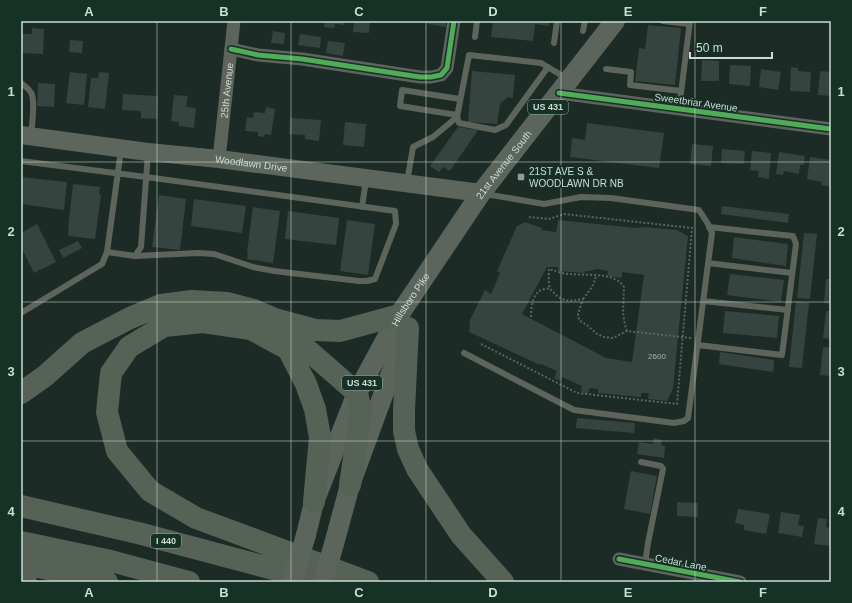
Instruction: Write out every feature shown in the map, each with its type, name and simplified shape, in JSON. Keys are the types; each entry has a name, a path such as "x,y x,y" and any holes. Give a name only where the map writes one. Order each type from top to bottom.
{"highway":[{"path":"21,393 45,376 82,343 130,318 161,305 192,301 227,303 254,310 275,319 316,330 340,331 404,321 404,432 408,449 417,469 461,535 503,582"},
{"path":"275,319 356,392 361,411 350,485"},
{"path":"314,502 320,437 315,408 306,384 288,349 251,329 203,322 164,326 129,347 111,373 107,412 117,451 150,491 196,518 368,582"},
{"name":"I 440","path":"21,506 153,537 281,571 308,582"},
{"path":"21,542 111,561 189,582"},
{"path":"21,564 107,582"},
{"path":"21,581 26,582"}],"main road":[{"name":"21st Avenue South","path":"427,274 481,193 615,21"},
{"name":"Woodlawn Drive","path":"26,136 481,193"},
{"name":"Hillsboro Pike","path":"323,582 350,485 404,321 427,274"},
{"name":"Hillsboro Pike","path":"292,582 314,502 356,392 404,321"}],"street":[{"name":"25th Avenue","path":"219,159 234,21"},
{"path":"231,49 420,77 431,77 441,75 447,68 454,21"},
{"name":"Sweetbriar Avenue","path":"564,86 680,109 831,129"},
{"name":"Cedar Lane","path":"619,559 740,582"}],"lane":[{"path":"475,37 477,21"},
{"path":"554,43 556,21"},
{"path":"583,31 585,21"},
{"path":"663,21 690,23 680,109"},
{"path":"548,67 506,125 495,130 459,123 457,116 469,54 541,63 548,67 564,86"},
{"path":"606,69 631,72 630,85 681,91"},
{"path":"21,83 32,94 33,104 26,136"},
{"path":"457,116 400,106 402,90 460,99"},
{"path":"406,184 413,147 433,137 457,116"},
{"path":"21,313 102,264 107,252 122,148"},
{"path":"135,256 141,247 148,152"},
{"path":"21,161 395,211 396,224 375,278 367,281 274,271 253,267 214,254 198,253 135,256 107,252"},
{"path":"362,207 367,178"},
{"path":"464,353 574,410 674,423 684,421 688,418 712,233 710,227 699,210 611,198 581,198 544,204 481,193"},
{"path":"698,342 782,355 796,244 793,236 710,227"},
{"path":"708,263 792,273"},
{"path":"703,301 788,310"},
{"path":"641,462 661,466 663,469 645,564"}],"path":[{"path":"481,344 577,393 676,404 692,228 564,214 549,219 529,217"},
{"path":"583,300 564,301 558,298 550,288 549,269 560,273 602,275 622,284 624,287 624,325 627,331"},
{"path":"596,275 591,290 583,300 578,318 597,334 604,337 613,338 627,331 683,337 698,342"},
{"path":"530,317 532,305 538,292 542,289 550,288"}],"building":[{"path":"325,21 345,21 344,25 335,24 334,28 324,27"},
{"path":"354,21 370,21 369,33 353,32"},
{"path":"429,21 446,21 446,27 428,24"},
{"path":"493,21 549,21 549,26 535,24 533,41 491,37"},
{"path":"648,25 681,28 675,85 635,81 639,48 645,49"},
{"path":"32,28 44,29 43,54 21,53 22,34 32,34"},
{"path":"273,31 285,33 284,44 271,43"},
{"path":"300,34 321,37 320,48 298,45"},
{"path":"70,40 83,41 82,53 69,52"},
{"path":"328,41 345,43 343,56 326,53"},
{"path":"702,60 719,61 719,81 701,81"},
{"path":"730,65 751,66 750,86 729,84"},
{"path":"791,67 798,68 798,71 811,72 810,92 790,91"},
{"path":"761,69 781,72 778,90 759,87"},
{"path":"472,71 515,75 513,98 508,97 500,104 497,124 468,122"},
{"path":"820,71 831,72 831,96 818,95"},
{"path":"70,72 87,74 84,105 66,103"},
{"path":"99,72 109,73 105,109 88,107 91,78 98,78"},
{"path":"38,83 55,84 54,107 37,106"},
{"path":"123,94 158,96 157,119 141,118 141,111 122,110"},
{"path":"174,95 188,96 186,107 196,108 194,128 179,126 179,122 171,121"},
{"path":"266,107 275,109 271,135 265,134 264,137 258,136 258,132 245,131 247,117 253,118 254,112 265,113"},
{"path":"290,118 321,120 319,141 305,139 305,135 289,134"},
{"path":"345,122 366,124 364,147 343,145"},
{"path":"587,123 664,133 659,168 570,157 572,138 585,140"},
{"path":"458,127 478,130 450,171 443,167 439,172 430,166"},
{"path":"692,144 713,146 711,166 690,164"},
{"path":"722,149 745,151 744,164 721,163"},
{"path":"752,151 771,153 769,179 758,177 759,171 750,170"},
{"path":"779,152 805,156 804,165 800,165 799,174 784,171 783,175 776,174"},
{"path":"810,157 831,160 831,187 821,185 822,182 807,179"},
{"path":"21,177 67,182 64,210 21,204"},
{"path":"73,184 100,187 99,194 101,195 95,239 68,236"},
{"path":"159,195 186,199 180,250 152,247"},
{"path":"194,199 246,206 242,233 191,226"},
{"path":"722,206 789,214 788,223 721,214"},
{"path":"253,207 280,211 273,263 247,259"},
{"path":"288,211 339,218 336,245 285,239"},
{"path":"347,220 375,224 368,275 340,271"},
{"path":"558,220 636,228 642,227 677,230 688,236 673,388 667,401 648,399 649,393 641,393 641,397 598,393 598,389 590,388 587,395 581,392 582,386 562,377 561,381 554,378 557,371 541,364 540,365 469,332 470,320 485,290 491,294 500,273 497,271 517,226 525,222 542,228 541,230 556,232","holes":["547,267 558,267 558,271 585,273 585,271 597,269 608,271 607,276 622,278 622,272 644,275 632,362 606,358 522,314"]},
{"path":"37,224 56,262 34,273 21,247 21,233"},
{"path":"804,233 817,234 810,299 797,298"},
{"path":"734,237 788,244 786,266 732,258"},
{"path":"78,241 82,248 63,258 59,250"},
{"path":"730,274 784,280 781,302 727,295"},
{"path":"826,279 831,279 831,304 824,303"},
{"path":"796,301 809,303 802,368 789,367"},
{"path":"725,311 779,316 777,338 723,333"},
{"path":"826,311 831,311 831,339 823,338"},
{"path":"823,347 831,348 831,376 820,375"},
{"path":"720,352 774,360 773,372 719,364"},
{"path":"577,418 635,423 634,433 576,428"},
{"path":"654,438 662,440 661,445 665,446 664,458 637,454 639,442 653,444"},
{"path":"631,471 657,476 650,514 624,509"},
{"path":"677,502 698,503 698,517 677,516"},
{"path":"738,509 770,514 766,534 744,530 744,525 735,523"},
{"path":"781,512 800,515 798,525 804,526 802,537 778,533"},
{"path":"818,518 827,519 826,527 831,528 831,546 814,544"}],"cycle path":[{"path":"231,49 258,55 302,59 420,77 431,77 441,75 447,68 454,21"},
{"path":"559,93 831,129"},
{"path":"619,559 740,582"}],"place":[{"name":"21ST AVE S & WOODLAWN DR NB","path":"521,177"}]}
